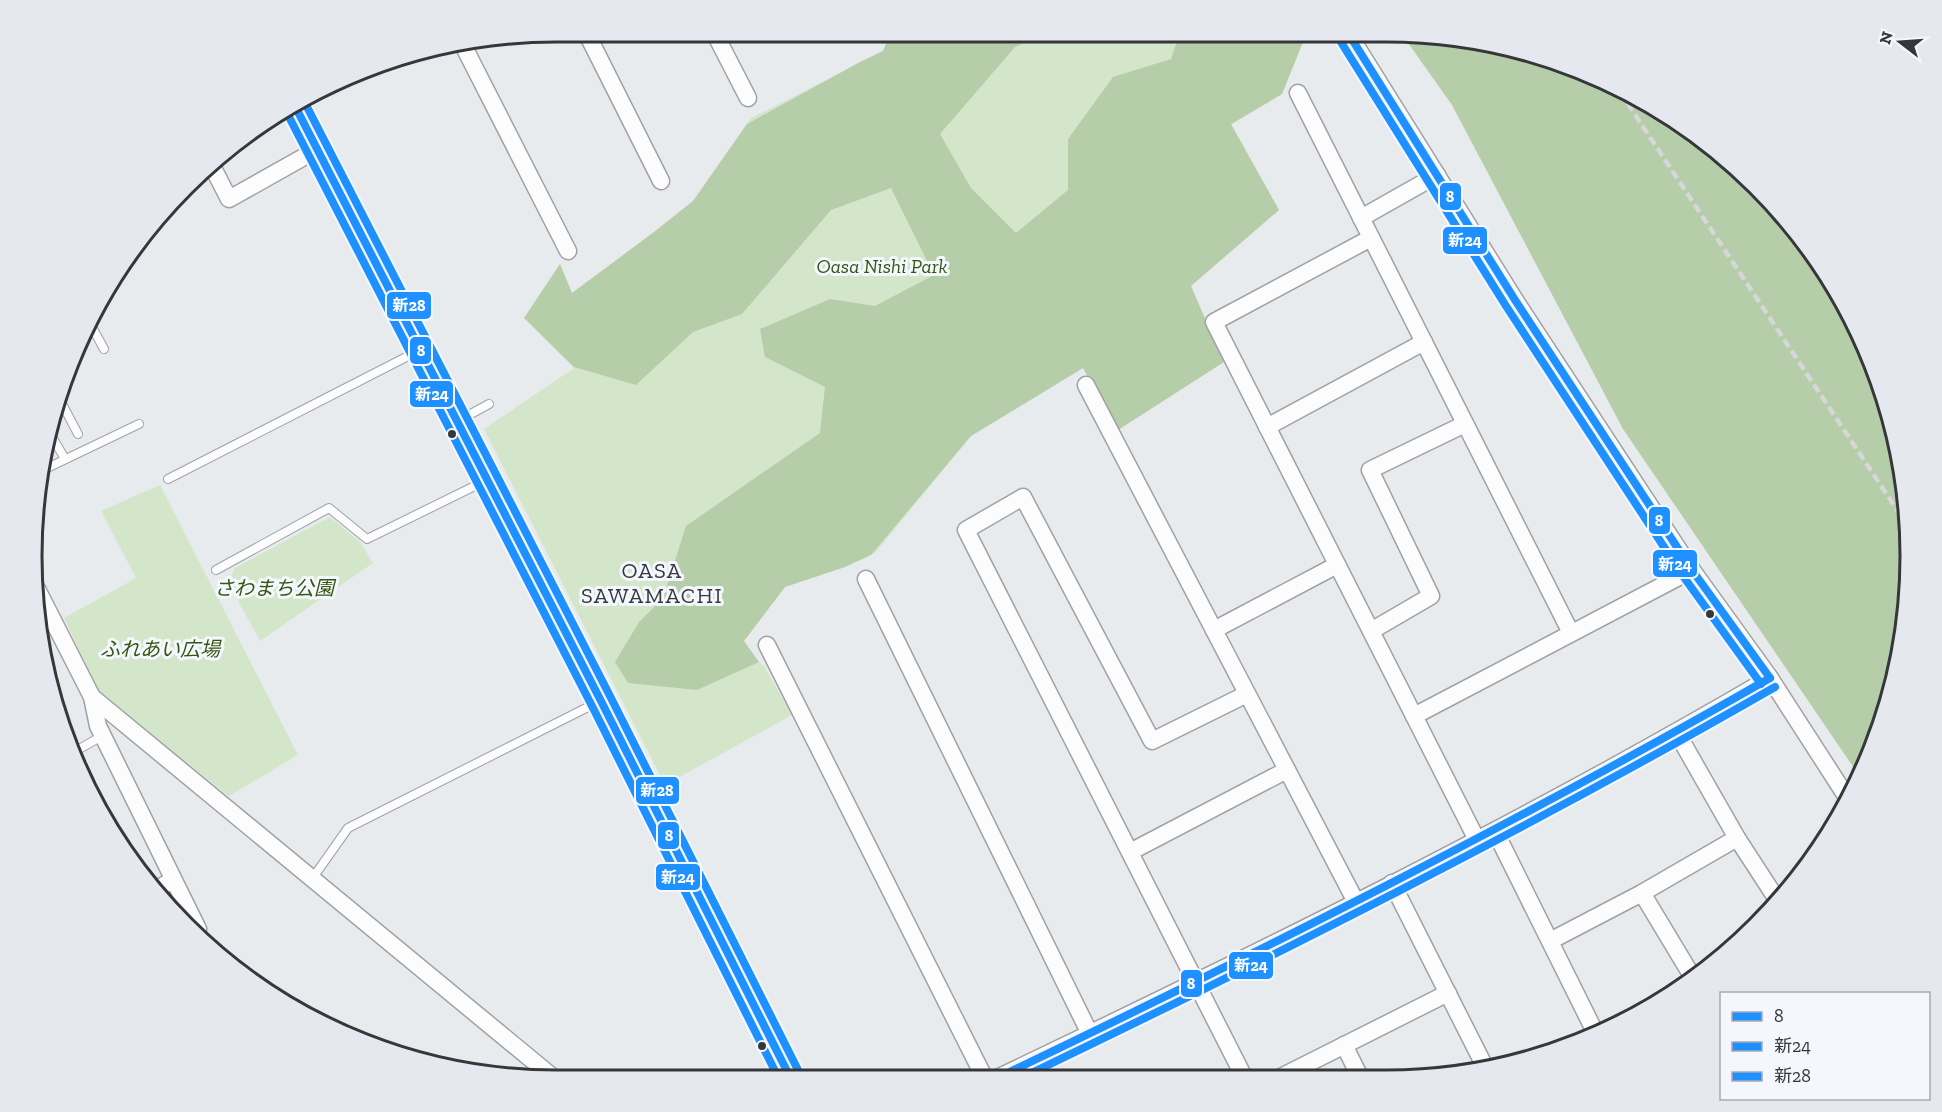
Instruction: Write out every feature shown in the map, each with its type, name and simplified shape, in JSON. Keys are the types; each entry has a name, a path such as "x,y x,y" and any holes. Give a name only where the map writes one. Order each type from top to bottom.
{"street":[{"path":"591,42 662,181"},
{"path":"719,42 748,98"},
{"path":"1354,42 1515,300 1692,570 1770,678 1843,791"},
{"path":"466,50 523,176 568,251"},
{"path":"1298,93 1571,633"},
{"path":"298,112 601,701 786,1070"},
{"path":"215,172 228,199 318,149"},
{"path":"1361,218 1437,175"},
{"path":"1371,238 1214,321 1477,840"},
{"path":"1267,427 1424,342"},
{"path":"1086,385 1356,902"},
{"path":"1371,631 1431,596 1370,471 1466,424"},
{"path":"1240,1070 966,530 1023,497 1152,741 1247,694"},
{"path":"1214,630 1338,565"},
{"path":"1414,716 1692,570"},
{"path":"866,579 1090,1034"},
{"path":"44,603 92,697 102,736 193,919"},
{"path":"767,645 980,1070"},
{"path":"1014,1070 1197,983 1495,831 1677,733 1770,678"},
{"path":"92,697 544,1070"},
{"path":"1677,733 1737,838 1773,894"},
{"path":"1130,852 1287,770"},
{"path":"1495,831 1592,1027"},
{"path":"1550,941 1642,893 1737,838"},
{"path":"162,886 173,880"},
{"path":"1392,883 1482,1061"},
{"path":"1642,893 1689,971"},
{"path":"1295,1070 1448,993"},
{"path":"1344,1045 1357,1070"}],"lane":[{"path":"94,331 104,350"},
{"path":"168,479 420,349"},
{"path":"457,422 489,404"},
{"path":"64,407 78,434"},
{"path":"50,466 139,424"},
{"path":"55,442 65,459"},
{"path":"216,570 329,508 367,539 488,480"},
{"path":"312,880 348,828 601,701"},
{"path":"79,749 102,736"}],"green space":[{"name":"Oasa Nishi Park","path":"887,42 1303,42 1282,94 1231,125 1279,210 1188,280 1224,362 1118,430 1083,368 971,436 876,552 845,567 785,587 740,646 764,666 792,715 665,785 484,429 574,368 524,318 560,264 572,293 693,201 751,118 883,51"},
{"name":"Oasa Nishi Park","path":"887,42 1026,42 1015,47 940,134 971,188 1016,233 1068,190 1068,139 1113,77 1171,59 1177,42 1303,42 1282,94 1231,124 1279,210 1191,286 1224,362 1118,430 1083,368 971,436 871,555 845,567 785,587 744,641 759,662 697,690 628,683 615,662 639,622 663,598 686,526 820,433 825,387 765,357 760,329 830,299 875,306 934,275 891,188 831,210 742,314 693,332 636,385 574,367 524,318 560,264 572,293 693,201 747,124 883,51"},
{"path":"1408,43 1453,46 1519,60 1551,69 1613,95 1672,129 1725,170 1772,217 1794,243 1831,299 1861,359 1873,391 1890,456 1899,522 1899,590 1890,656 1873,721 1854,768 1623,429 1452,105"},
{"name":"ふれあい広場","path":"160,485 298,755 229,796 101,695 64,618 136,578 101,511"},
{"name":"さわまち公園","path":"330,517 360,542 373,563 260,641 228,582 235,568"}],"railway":[{"path":"1627,102 1898,511"}],"transit line":[{"name":"新24","path":"1341,42 1506,306 1683,576 1761,684"},
{"name":"8","path":"1354,42 1515,300 1692,570 1770,678"},
{"name":"新28","path":"307,107 610,696 798,1070"},
{"name":"8","path":"298,112 601,701 786,1070"},
{"name":"新24","path":"289,117 592,706 774,1070"},
{"name":"8","path":"1014,1070 1386,886 1579,784 1770,678"},
{"name":"新24","path":"1037,1070 1210,986 1495,841 1775,687"}],"district":[{"name":"OASA SAWAMACHI","path":"652,582"}]}
